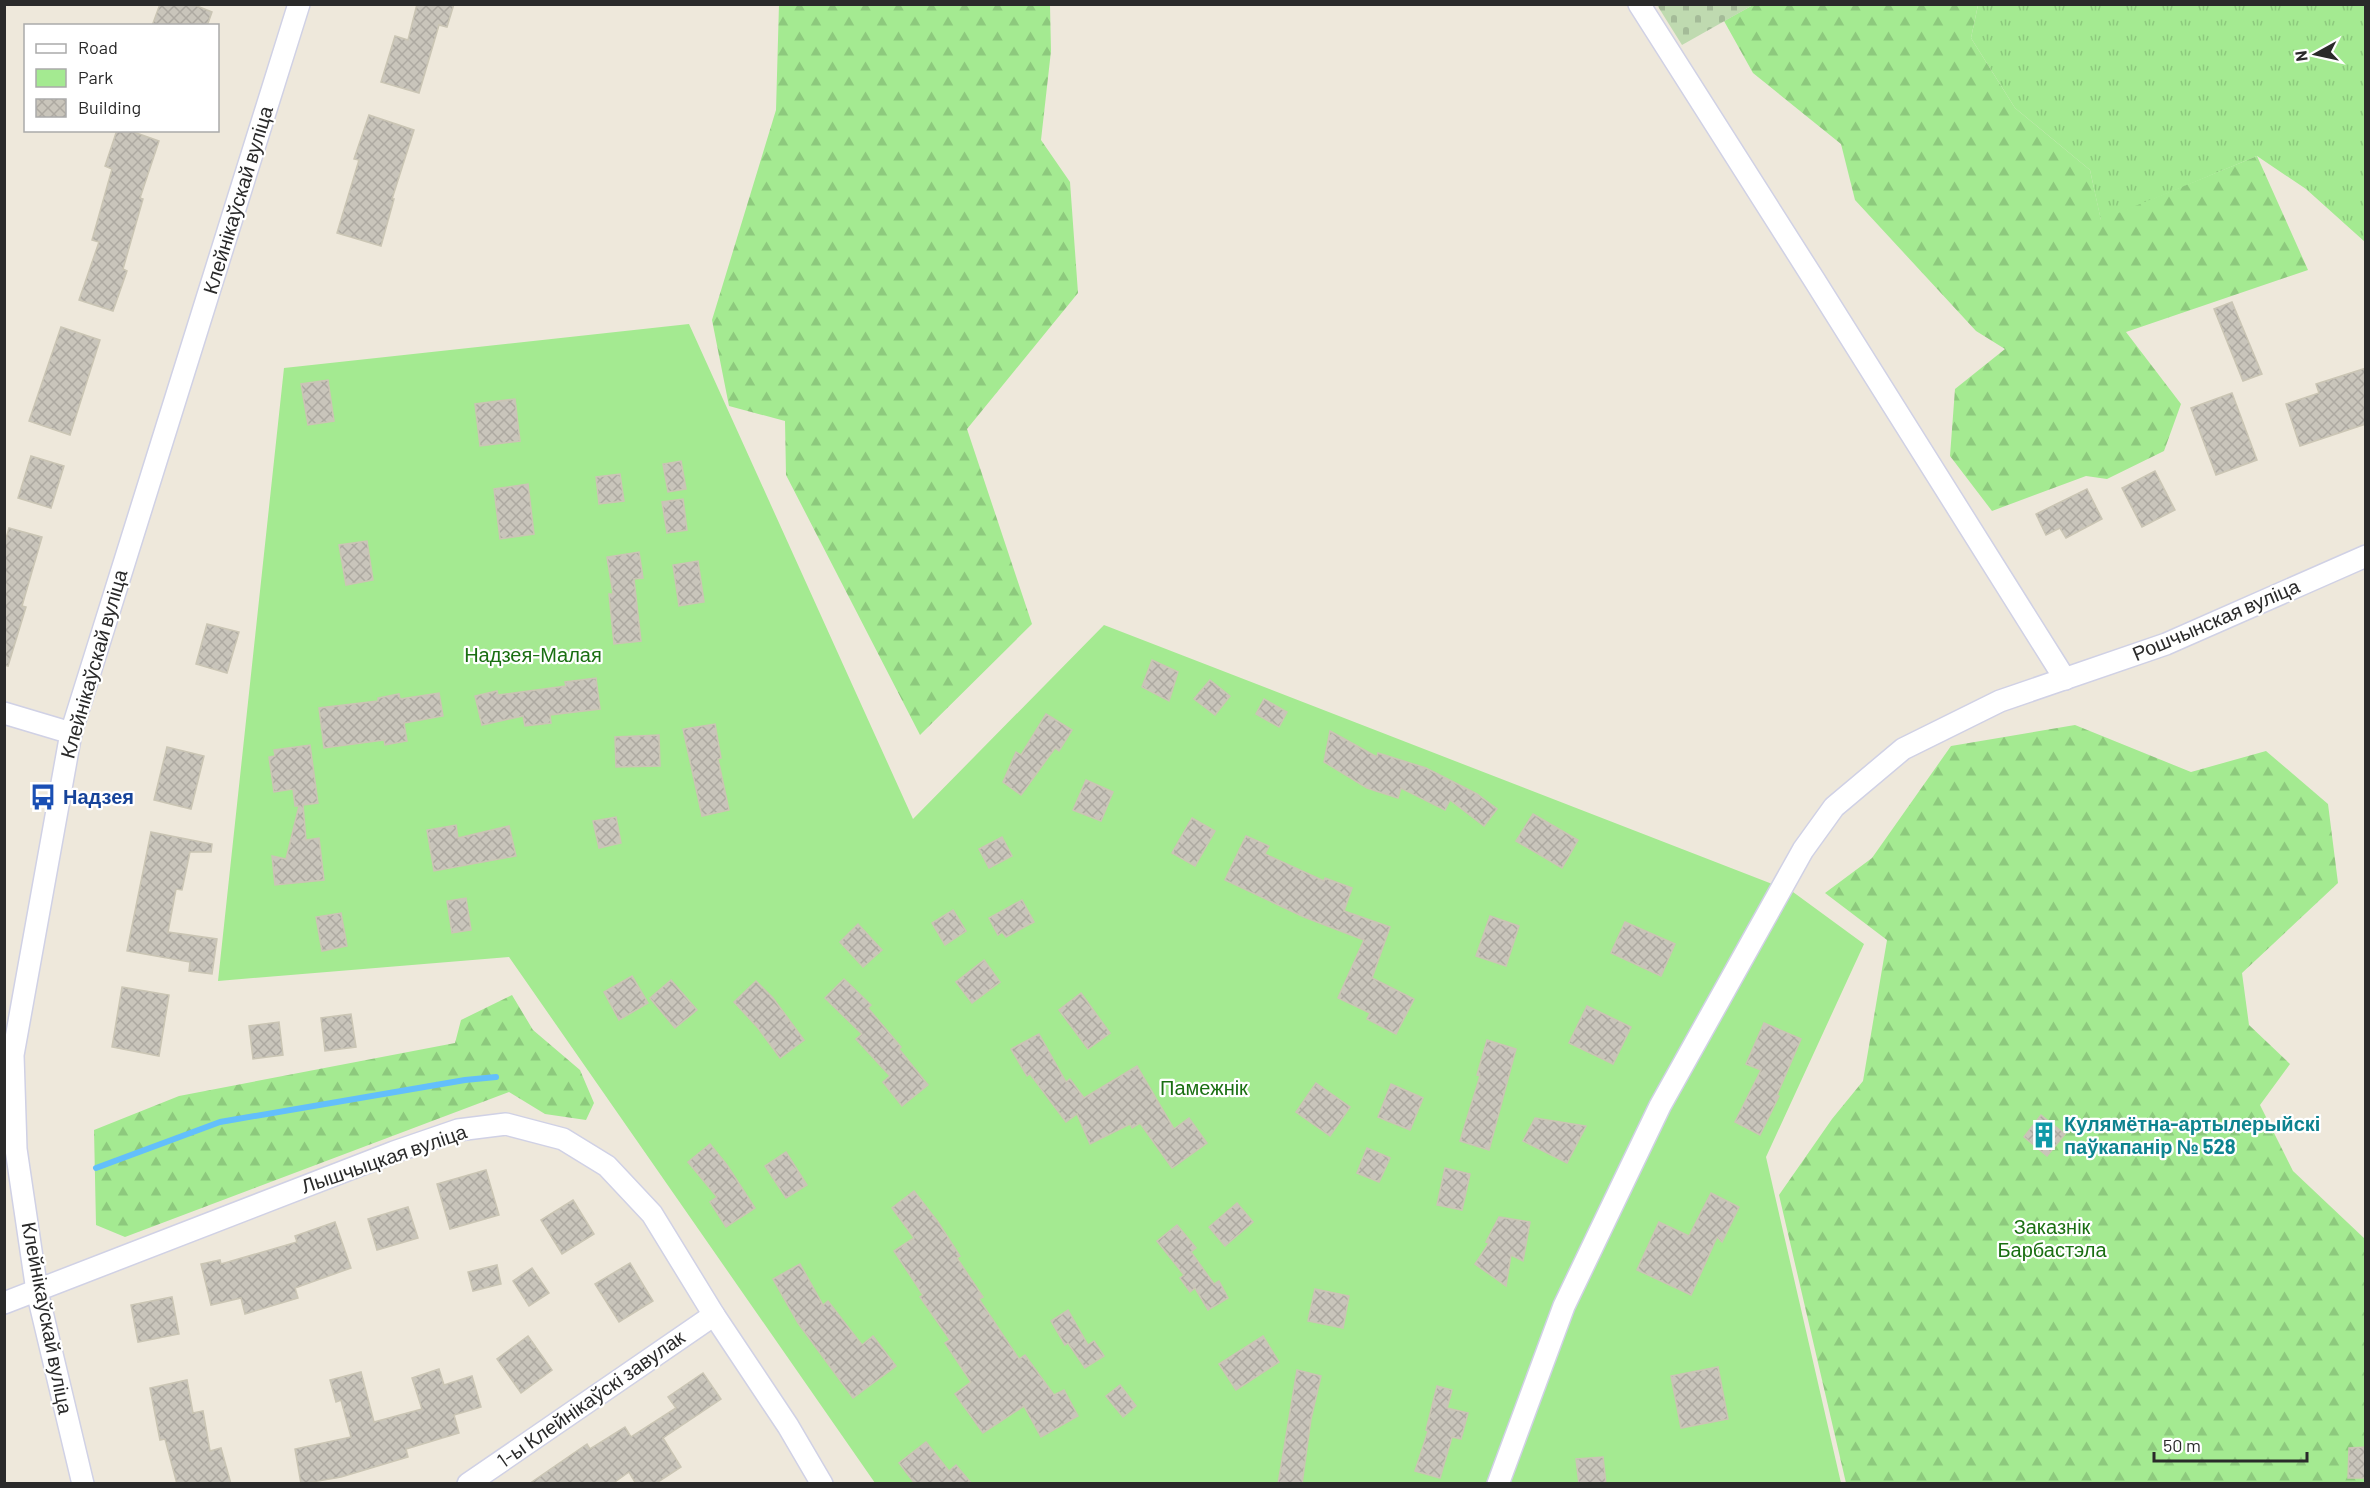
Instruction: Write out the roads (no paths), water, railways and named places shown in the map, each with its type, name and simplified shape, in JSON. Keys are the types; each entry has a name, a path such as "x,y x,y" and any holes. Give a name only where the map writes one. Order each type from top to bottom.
{"street":[{"name":"Клейнікаўскай вуліца","path":"82,1484 37,1291 16,1149 13,1055 71,733 299,4"},
{"path":"1639,4 2065,679"},
{"name":"Рошчынская вуліца","path":"1498,1484 1564,1306 1655,1117 1803,850 1834,807 1903,749 2000,701 2166,644 2366,556"},
{"path":"4,713 71,733"},
{"name":"Лышчыцкая вуліца","path":"4,1303 394,1152 458,1130 506,1124 563,1139 607,1167 651,1214 714,1315 788,1426 822,1484"},
{"name":"1-ы Клейнікаўскі завулак","path":"468,1484 714,1315"}],"waterway":[{"path":"96,1168 220,1122 465,1080 496,1077"}],"place":[{"name":"Надзея","path":"43,797"},
{"name":"Кулямётна-артылерыйскі паўкапанір № 528","path":"2044,1135"}],"park label":[{"name":"Надзея-Малая","path":"533,655"},
{"name":"Памежнік","path":"1204,1088"},
{"name":"Заказнік Барбастэла","path":"2052,1238"}]}
